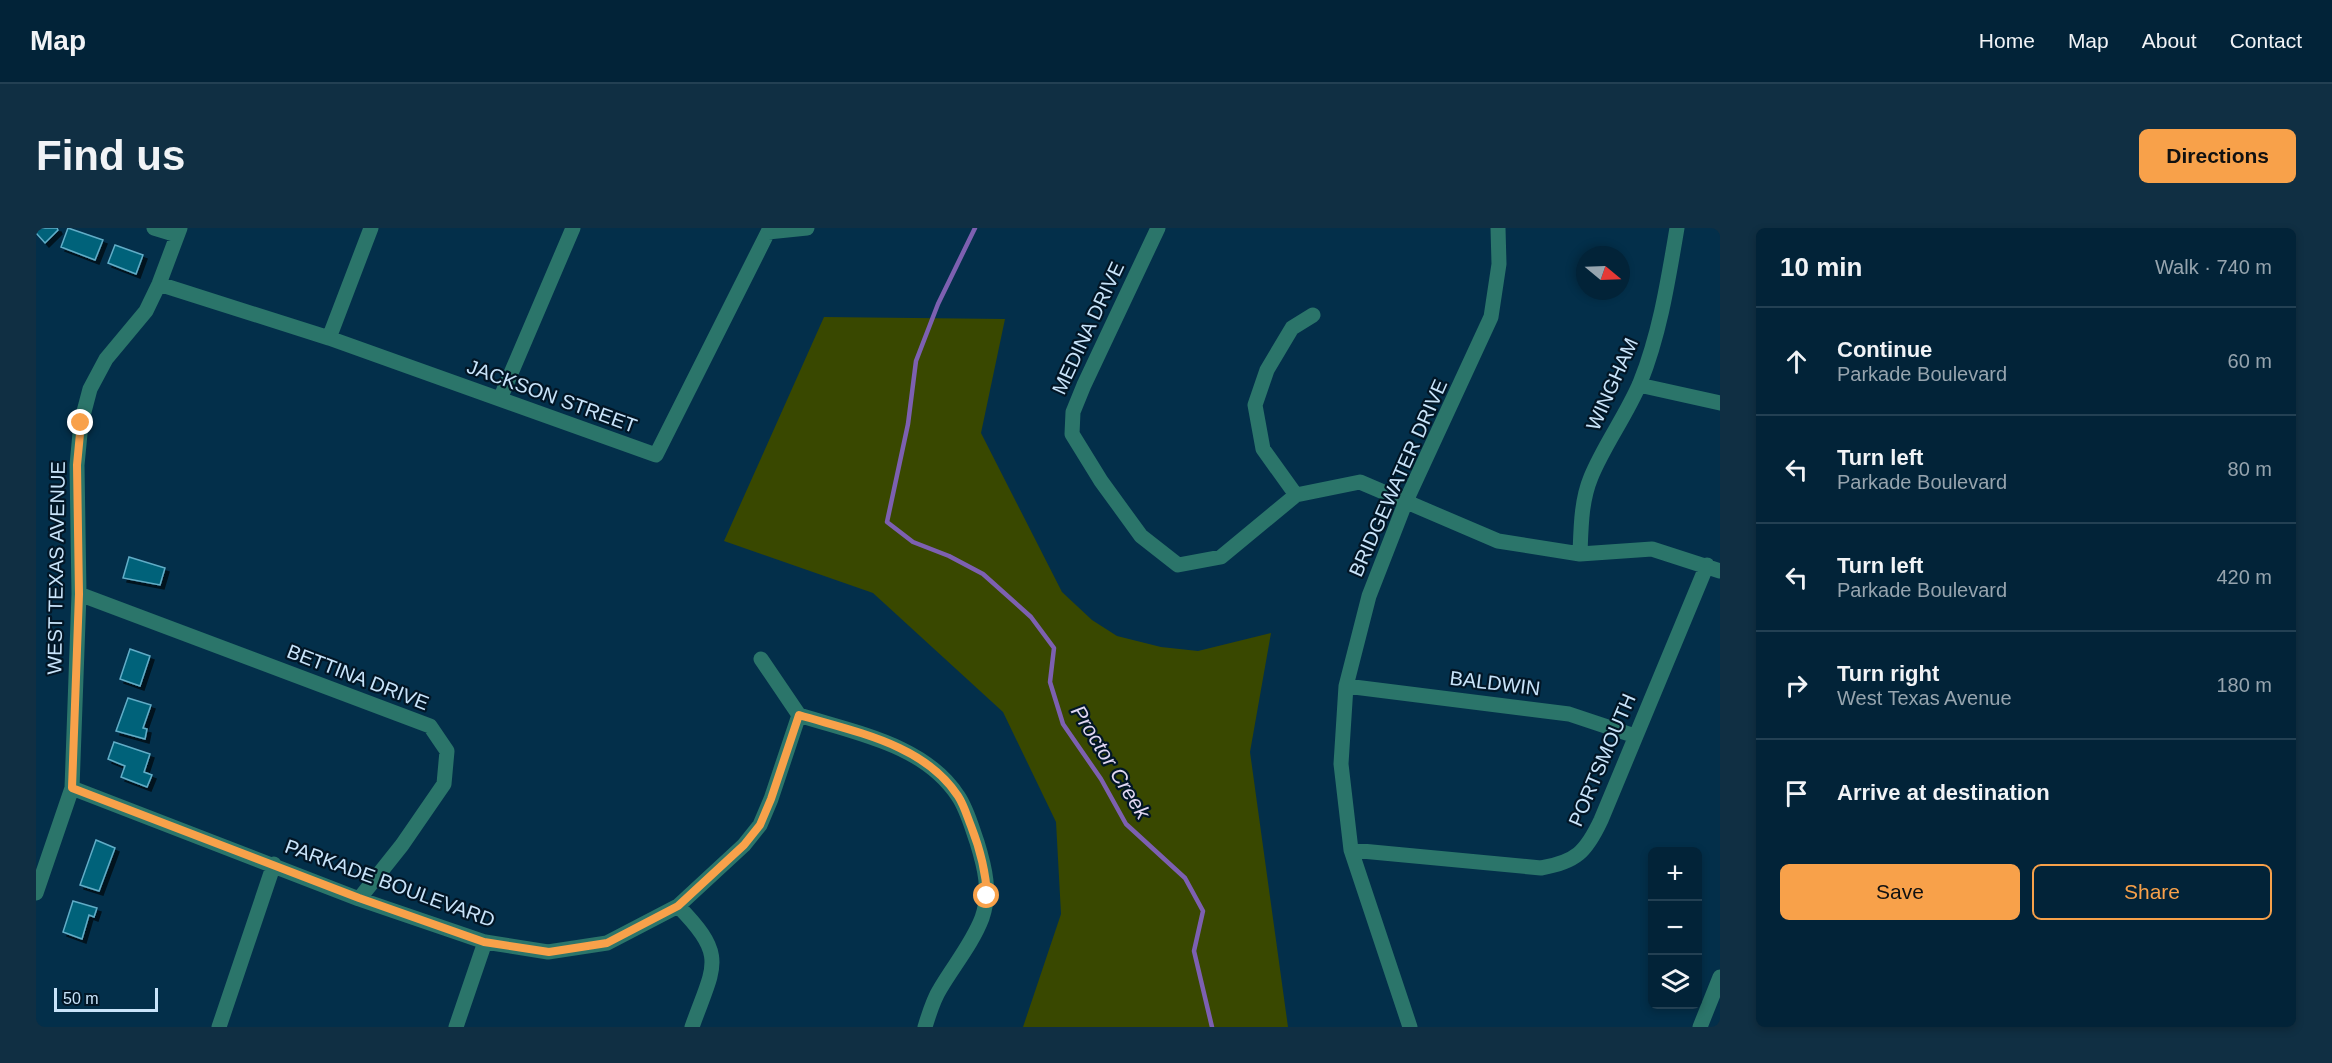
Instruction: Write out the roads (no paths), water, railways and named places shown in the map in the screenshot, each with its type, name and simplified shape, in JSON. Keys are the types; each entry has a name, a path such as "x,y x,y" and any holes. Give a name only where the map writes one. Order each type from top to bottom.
{"street":[{"path":"154,228 178,232"},
{"path":"329,338 371,228"},
{"path":"500,399 573,228"},
{"name":"JACKSON STREET","path":"159,284 329,338 656,455 768,232 807,228"},
{"name":"MEDINA DRIVE","path":"1158,228 1084,385 1073,412 1072,434 1101,481 1141,536 1178,565 1221,557 1296,495"},
{"name":"BRIDGEWATER DRIVE","path":"1410,1027 1351,850 1341,764 1346,686 1369,596 1406,501 1491,317 1499,264 1498,228"},
{"name":"WINGHAM","path":"1580,554 1582,506 1591,477 1639,385 1664,310 1677,228"},
{"name":"WEST TEXAS AVENUE","path":"36,893 72,788 79,594 77,465 81,423 90,389 106,359 146,311 159,284 178,232"},
{"path":"1312,315 1292,328 1267,370 1255,405 1263,449 1296,495 1360,482 1498,541 1580,554 1652,549 1714,568"},
{"path":"1639,385 1720,403"},
{"name":"PORTSMOUTH","path":"1351,850 1541,868 1562,864 1579,854 1590,844 1635,736 1714,568"},
{"name":"BETTINA DRIVE","path":"79,594 430,726 447,751 444,784 402,845 359,898"},
{"path":"761,659 799,715 893,745 922,760 943,776 960,798 986,872 987,896 982,917 939,991 925,1027"},
{"name":"BALDWIN","path":"1346,686 1569,714 1635,736"},
{"name":"PARKADE BOULEVARD","path":"72,788 359,898 484,942 549,952 607,943 678,906 744,845 760,825 799,715"},
{"path":"219,1027 274,864"},
{"path":"678,906 702,930 712,949 711,972 692,1027"},
{"path":"456,1027 484,942"},
{"path":"1700,1027 1720,977"}],"waterway":[{"name":"Proctor Creek","path":"975,228 938,304 916,361 908,424 887,522 913,542 949,556 983,574 1031,617 1054,648 1050,682 1063,724 1101,779 1126,824 1185,878 1203,911 1194,951 1212,1027"}]}
